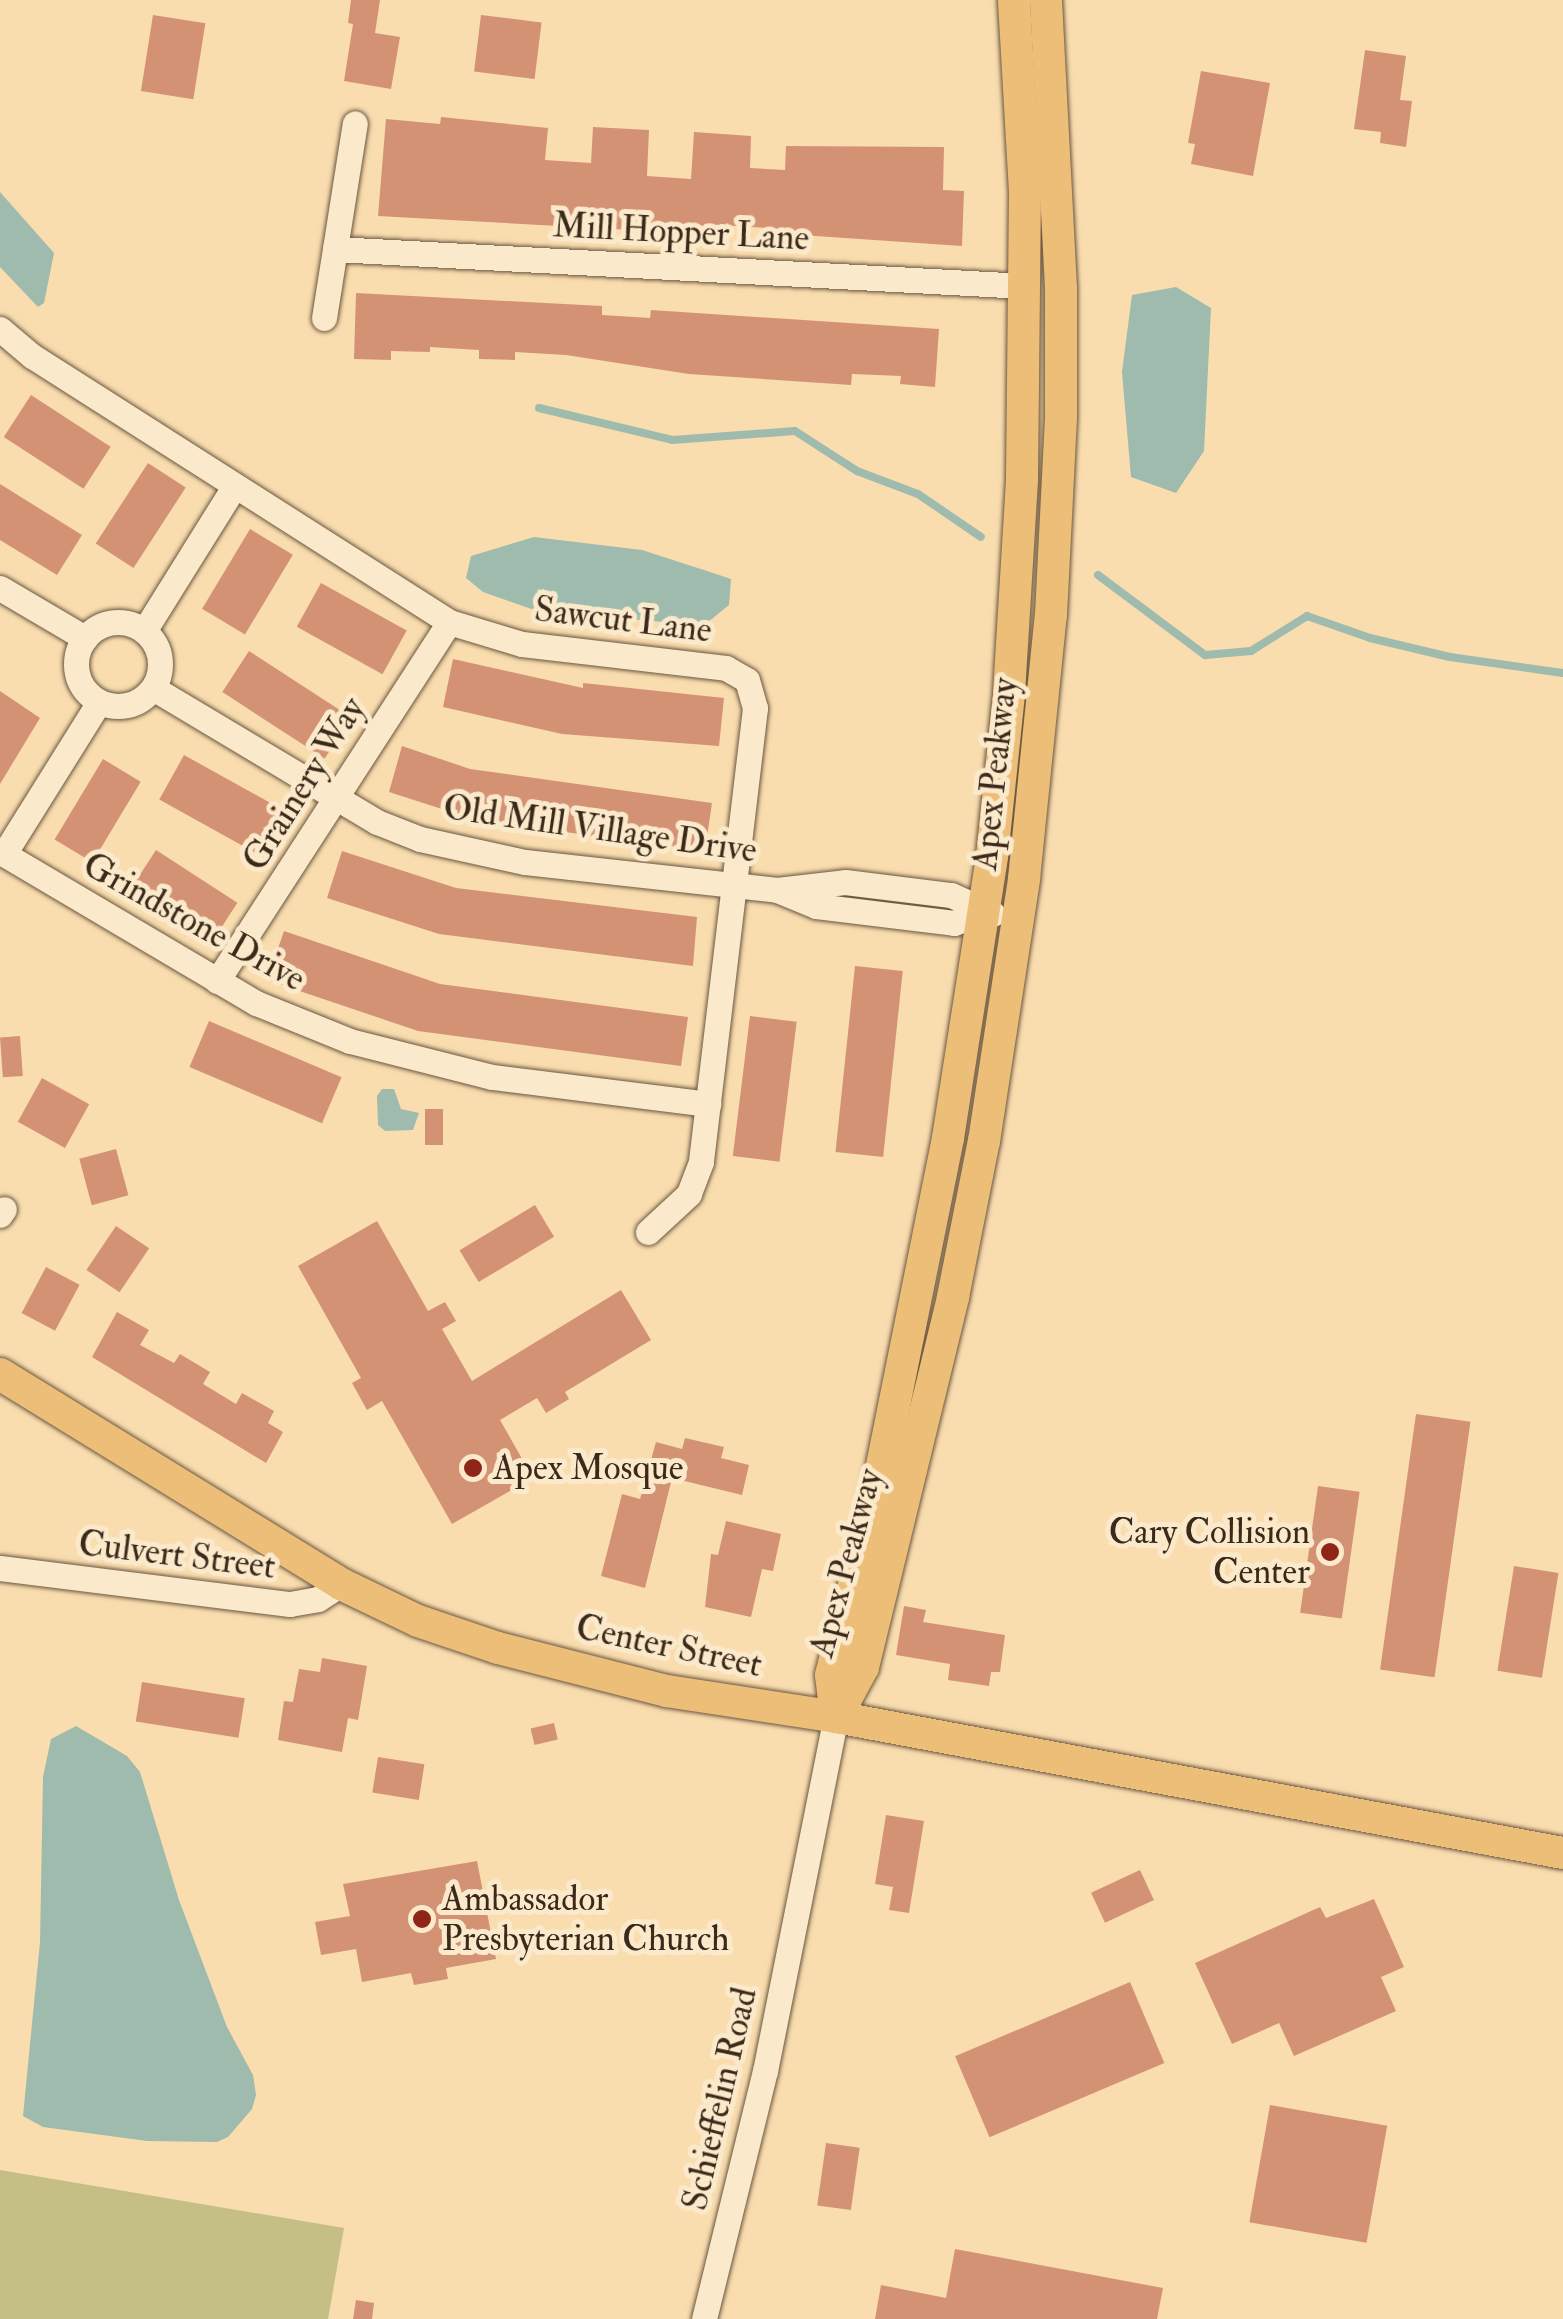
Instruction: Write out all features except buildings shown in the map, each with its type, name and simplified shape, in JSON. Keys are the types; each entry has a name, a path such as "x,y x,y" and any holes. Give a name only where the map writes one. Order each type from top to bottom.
{"main road":[{"name":"Apex Peakway","path":"836,1717 831,1675 872,1510 948,1138 1009,694 1022,478 1024,286 1024,174 1014,0"},
{"name":"Apex Peakway","path":"836,1717 862,1667 953,1297 984,1141 1041,736 1060,417 1062,288 1052,175 1046,0"},
{"name":"Center Street","path":"0,1374 341,1584 418,1621 498,1648 667,1691 836,1717 1563,1853"}],"street":[{"path":"324,318 355,123"},
{"name":"Mill Hopper Lane","path":"335,249 1024,286"},
{"name":"Sawcut Lane","path":"0,329 32,356 449,622 522,644 726,668 747,680 755,698 701,1162 689,1194 648,1232"},
{"path":"144,631 234,487"},
{"path":"0,588 85,638"},
{"path":"119,622 144,631 152,640 160,664 153,688 145,697 122,706 98,702 88,694 76,673 79,649 85,638 94,629 119,622"},
{"name":"Grainery Way","path":"217,981 449,622"},
{"name":"Old Mill Village Drive","path":"153,688 336,799 392,828 466,850 588,870 733,883 777,890 816,906 954,923 982,912 1018,918"},
{"name":"Grindstone Drive","path":"98,702 4,854 217,981 303,1022 402,1057 492,1077 708,1104"},
{"name":"Culvert Street","path":"0,1568 290,1604 318,1598 341,1584"},
{"name":"Schieffelin Road","path":"704,2319 765,2070 836,1717"}],"shaded area":[{"path":"0,192 54,253 44,303 38,307 0,267"},
{"path":"1176,287 1211,308 1204,451 1176,493 1131,477 1122,372 1132,295"},
{"path":"534,537 642,550 731,579 729,605 708,622 687,624 537,611 483,592 466,578 471,556"},
{"path":"382,1089 394,1089 401,1109 419,1113 413,1130 385,1131 378,1125 377,1096"},
{"path":"76,1726 127,1756 140,1772 179,1900 227,2027 253,2075 256,2095 252,2109 228,2137 217,2142 147,2141 43,2127 23,2116 40,1942 43,1777 51,1739"},
{"path":"0,2170 344,2228 328,2319 0,2319"}],"waterway":[{"path":"539,408 672,440 795,431 857,471 918,494 981,537"},
{"path":"1098,575 1205,655 1251,651 1307,616 1370,638 1450,657 1563,673"}],"place":[{"name":"Apex Mosque","path":"473,1468"},
{"name":"Cary Collision Center","path":"1330,1552"},
{"name":"Ambassador Presbyterian Church","path":"422,1919"}]}
